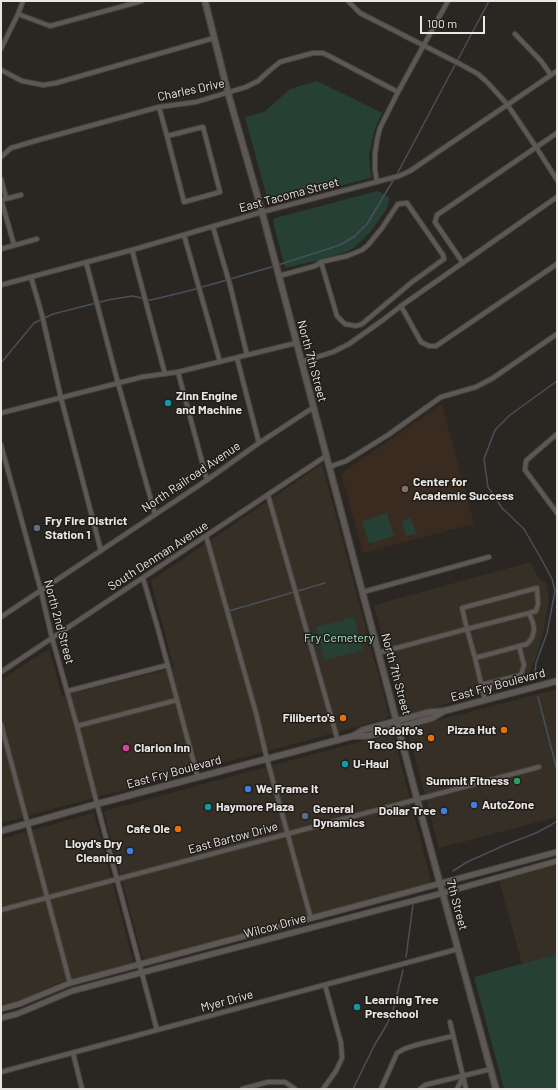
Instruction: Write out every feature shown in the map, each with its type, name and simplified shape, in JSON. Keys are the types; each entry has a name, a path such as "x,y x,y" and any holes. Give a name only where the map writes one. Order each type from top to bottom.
{"main road":[{"name":"North 7th Street","path":"205,1 228,93 262,212 398,727"},
{"name":"East Fry Boulevard","path":"1,831 97,804 338,741 353,736 363,730 396,721 430,712 444,711 557,681"},
{"name":"East Fry Boulevard","path":"353,736 368,736 432,718 444,711"},
{"name":"7th Street","path":"398,727 496,1089"}],"street":[{"path":"1,49 23,1"},
{"path":"18,14 50,26 142,1"},
{"path":"348,1 360,13 478,74 506,104 557,180"},
{"path":"377,182 375,154 380,128 447,1"},
{"path":"515,34 541,61 552,75"},
{"path":"1,70 22,81 43,85 56,83 214,38"},
{"name":"Charles Drive","path":"1,157 12,148 160,106 196,102 246,87 258,81 280,62 313,53 323,53 398,92"},
{"name":"East Tacoma Street","path":"1,285 132,250 262,212 399,176 410,171 506,104 557,71"},
{"path":"160,106 167,136 184,202 220,192 203,127 167,136"},
{"path":"462,263 435,222 437,215 557,133"},
{"path":"1,179 2,199 14,245"},
{"path":"2,199 22,195"},
{"path":"301,362 333,352 349,344 557,197"},
{"path":"279,276 315,266 321,262 347,256 362,250 382,228 398,204 407,203 443,255 444,259 412,282 362,324 356,326 345,324 337,316 321,262"},
{"path":"213,227 230,284 247,355"},
{"path":"184,235 220,362"},
{"path":"1,249 37,239"},
{"path":"132,250 164,374"},
{"path":"86,262 155,514"},
{"path":"401,306 421,342 429,346 436,346 557,264"},
{"path":"31,277 42,315 61,398 101,551"},
{"path":"369,318 374,326"},
{"path":"329,467 346,461 388,435 441,397 476,386 493,378 557,334"},
{"path":"1,413 142,377 178,372 296,343"},
{"path":"237,358 259,443"},
{"path":"178,372 207,480"},
{"name":"North Railroad Avenue","path":"1,617 207,480 259,443 314,408"},
{"path":"557,434 526,461 525,470 557,513"},
{"name":"North 2nd Street","path":"1,445 41,591 52,638 68,691 157,1030"},
{"name":"South Denman Avenue","path":"1,672 326,456"},
{"path":"268,495 338,741"},
{"path":"206,536 256,713 267,759 311,919"},
{"path":"363,592 489,557"},
{"path":"143,578 198,778"},
{"path":"378,652 467,629 529,613 536,611 538,604 537,588 462,608 467,629 474,658 485,700"},
{"path":"474,658 527,644 532,638 534,630 529,613"},
{"path":"481,685 521,675 524,665 519,646"},
{"path":"68,691 168,665"},
{"path":"77,726 177,700"},
{"path":"1,724 46,898 70,983"},
{"name":"East Bartow Drive","path":"1,910 539,767"},
{"name":"Wilcox Drive","path":"1,1009 19,1004 70,983 557,852"},
{"name":"Wilcox Drive","path":"1,1018 18,1014 72,991 443,893 557,861"},
{"name":"Myer Drive","path":"1,1072 458,949"},
{"path":"323,1089 336,1071 342,1058 341,1042 326,985"},
{"path":"450,1022 466,1089"},
{"path":"381,1089 397,1053 416,1045 453,1036"},
{"path":"73,1053 82,1089"},
{"path":"420,1089 425,1085 491,1069"},
{"path":"457,1089 463,1076"},
{"path":"242,1089 268,1082 285,1082 295,1089"}],"shaded area":[{"name":"Center for Academic Success","path":"442,404 474,524 363,553 342,477 343,472"},
{"path":"322,464 389,715 386,719 1,823 1,680 49,649 62,696 174,668 151,581"},
{"path":"531,562 539,579 546,583 549,598 544,630 535,660 528,676 529,681 406,715 402,711 374,605"},
{"path":"557,689 557,817 439,848 408,732 413,727"},
{"path":"388,734 394,737 431,881 146,959 142,956 104,813 108,810"},
{"path":"94,813 133,961 131,963 63,981 16,1002 1,1006 1,839"},
{"path":"557,864 557,954 522,964 499,880"}],"green space":[{"path":"317,81 382,113 375,128 369,155 372,177 279,202 266,194 245,117 264,112 290,89"},
{"path":"378,191 390,198 386,210 371,231 355,247 346,252 316,261 285,268 273,221 275,218"},
{"path":"387,513 394,536 369,544 362,521"},
{"path":"411,518 416,534 406,536 402,521"},
{"name":"Fry Cemetery","path":"354,617 363,650 325,660 316,627"},
{"path":"557,954 557,1089 504,1089 474,977"}],"waterway":[{"path":"396,176 489,1"},
{"path":"278,265 340,245 355,236 367,224 394,179"},
{"path":"1,363 34,323 53,314 108,300 132,296 151,300 275,266"},
{"path":"535,675 536,663 547,633 555,591 552,579 524,529 502,508 488,487 484,459 495,430 510,415 557,381"},
{"path":"229,611 325,583"},
{"path":"538,697 557,770"},
{"path":"453,871 467,862 536,833 557,821"},
{"path":"406,957 413,905"},
{"path":"353,1089 393,1011 403,970"}],"place":[{"name":"Zinn Engine and Machine","path":"168,403"},
{"name":"Center for Academic Success","path":"405,489"},
{"name":"Fry Fire District Station 1","path":"37,528"},
{"name":"Filiberto's","path":"343,718"},
{"name":"Pizza Hut","path":"504,730"},
{"name":"Rodolfo's Taco Shop","path":"431,738"},
{"name":"Clarion Inn","path":"126,748"},
{"name":"U-Haul","path":"345,764"},
{"name":"Summit Fitness","path":"517,781"},
{"name":"We Frame It","path":"248,789"},
{"name":"AutoZone","path":"474,805"},
{"name":"Haymore Plaza","path":"208,807"},
{"name":"Dollar Tree","path":"444,811"},
{"name":"General Dynamics","path":"305,816"},
{"name":"Cafe Ole","path":"178,829"},
{"name":"Lloyd's Dry Cleaning","path":"130,851"},
{"name":"Learning Tree Preschool","path":"357,1007"}]}
